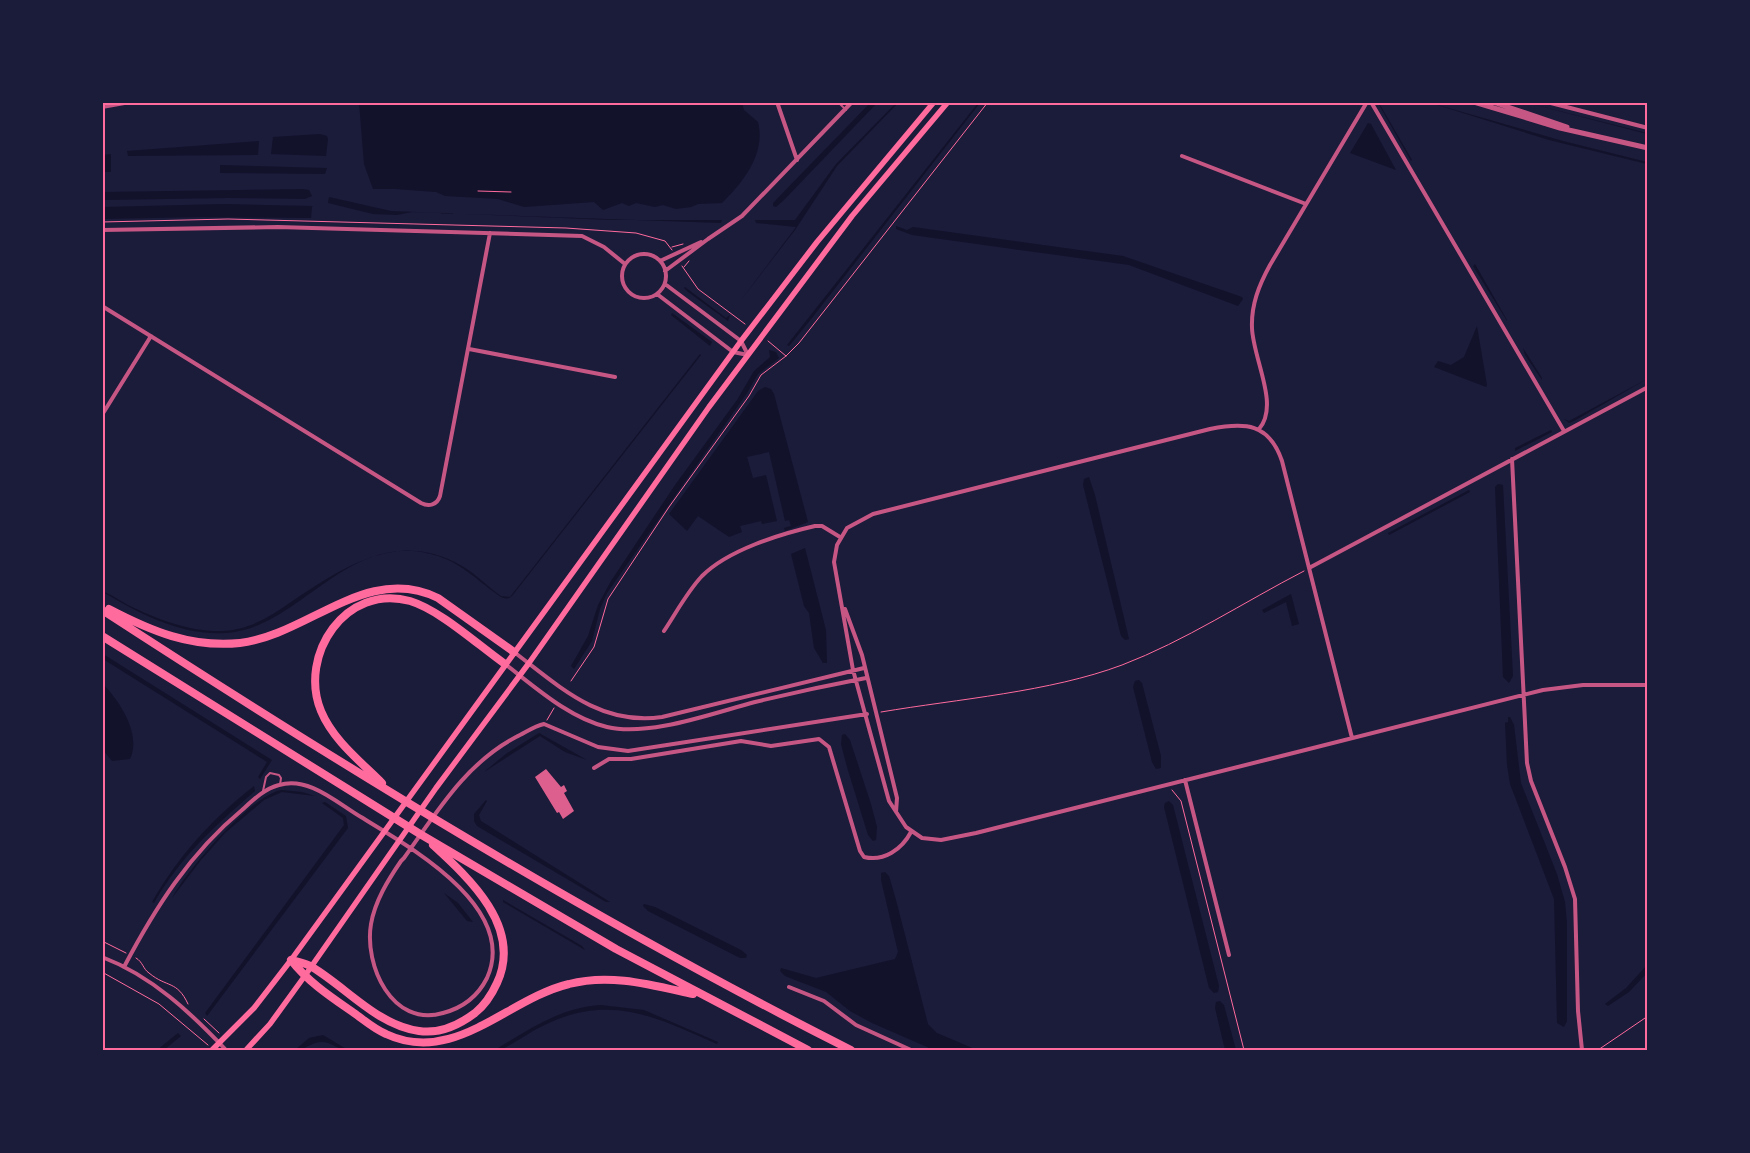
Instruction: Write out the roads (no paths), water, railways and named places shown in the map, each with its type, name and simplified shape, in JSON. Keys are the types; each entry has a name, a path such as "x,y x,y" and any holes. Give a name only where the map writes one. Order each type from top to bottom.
{"highway":[{"path":"102,606 166,635 192,642 223,644 259,639 280,632 364,593 381,589 405,588 425,592 438,598 514,652"},
{"path":"393,793 339,739 328,725 319,706 314,684 316,663 321,646 333,627 350,612 369,603 390,599 405,600 430,610 505,664"},
{"path":"102,610 393,793 648,943 851,1050"},
{"path":"102,636 420,834 702,996 808,1050"},
{"path":"291,960 311,966 385,1019 414,1030 429,1031 453,1027 471,1016 484,1004 494,989 501,972 503,950 500,930 493,913 477,889 459,868 420,834"},
{"path":"291,960 304,977 385,1034 405,1041 426,1043 458,1037 547,990 570,983 617,980 702,996"}],"main road":[{"path":"210,1048 228,1035 254,1008 291,960 421,778 741,341 823,234 934,102"},
{"path":"246,1050 270,1024 304,977 436,788 529,662 762,336 852,216 948,102"}],"street":[{"path":"102,107 130,102"},
{"path":"777,102 797,160"},
{"path":"665,271 742,216 852,102"},
{"path":"1258,429 1265,420 1268,406 1251,326 1254,304 1262,280 1367,102"},
{"path":"1371,102 1564,431"},
{"path":"1474,102 1560,128 1648,148"},
{"path":"1493,102 1572,130"},
{"path":"1547,102 1648,128"},
{"path":"1182,156 1306,204"},
{"path":"102,230 278,227 582,236 604,247 626,264"},
{"path":"102,306 427,505 436,503 440,496 490,233"},
{"path":"660,260 708,239"},
{"path":"646,254 660,260 665,271 665,284 657,294 645,298 633,296 628,292 622,281 626,264 638,255 646,254"},
{"path":"665,284 741,341 748,355"},
{"path":"657,294 733,352 748,355"},
{"path":"102,415 151,336"},
{"path":"469,349 615,377"},
{"path":"1309,568 1648,387"},
{"path":"1352,738 1279,451 1272,441 1258,429 1234,424 1210,429 880,512 854,522 840,537 834,562 853,670 867,714 888,801 900,821 911,832 927,839 948,840 1566,686 1648,685"},
{"path":"1512,459 1527,763 1531,781 1575,899 1578,1011 1582,1050"},
{"path":"664,630 701,576 721,562 770,539 815,526 822,526 840,537"},
{"path":"842,602 862,655 896,798 896,812"},
{"path":"514,652 574,696 601,712 637,719 662,717 864,668"},
{"path":"505,664 580,718 608,728 630,730 659,727 866,678"},
{"path":"124,967 174,882 196,852 223,825 263,792 280,785 297,783 314,788 340,805 420,853 463,891 483,919 490,937 492,954 489,972 482,987 472,998 459,1007 442,1014 421,1014 398,1003 382,985 373,965 370,948 371,923 382,892 404,858 448,795 472,768 487,756 510,741 544,724 592,745 607,749 628,750 867,714"},
{"path":"594,768 614,758 631,759 741,741 771,746 819,739 829,747 860,851 864,857 874,858 896,850 902,846 911,832"},
{"path":"1185,780 1229,955"},
{"path":"102,957 124,967 172,998 226,1050"},
{"path":"789,987 824,1001 856,1025 911,1050"}],"lane":[{"path":"838,102 846,110"},
{"path":"263,792 266,777 270,773 279,775 281,778 280,785"}]}
